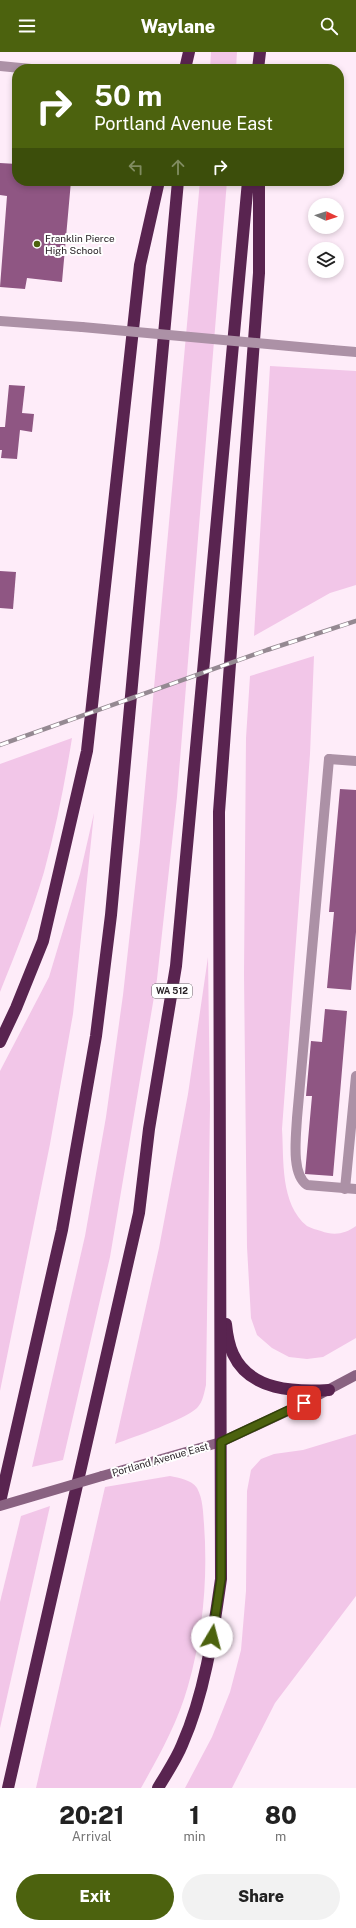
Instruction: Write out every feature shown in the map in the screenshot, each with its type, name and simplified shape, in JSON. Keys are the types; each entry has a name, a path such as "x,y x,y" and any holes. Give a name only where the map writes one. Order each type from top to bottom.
{"highway":[{"path":"186,64 189,52"},
{"path":"188,64 189,52"},
{"path":"259,64 260,52"},
{"path":"0,1042 16,1008 43,941 87,751 140,264 158,186"},
{"path":"0,1502 62,1230 96,1036 112,908 178,186"},
{"name":"WA 512","path":"8,1788 139,1213 149,1129 176,966 248,186"},
{"path":"158,1788 182,1747 194,1716 210,1652 221,1579 220,812 259,273 260,186"},
{"path":"220,1292 228,1337 233,1354 241,1367 251,1376 263,1383 281,1389 303,1392 329,1390"}],"main road":[{"name":"Portland Avenue East","path":"0,1506 221,1442 329,1390 356,1375"}],"street":[{"path":"0,66 12,67"},
{"path":"0,321 356,352"},
{"path":"356,761 329,759 296,1146 297,1170 302,1181 307,1185 346,1189 356,1188"},
{"path":"346,1189 356,1076"}],"shaded area":[{"path":"211,52 237,52 236,64 210,64"},
{"path":"200,186 227,186 177,797 157,979 110,1257 63,1460 32,1467 85,1236 106,1117 123,995 140,842"},
{"path":"270,366 356,371 356,585 330,593 254,636"},
{"path":"314,656 310,754 282,1129 284,1168 285,1181 292,1206 298,1217 307,1226 326,1233 335,1234 348,1231 356,1226 356,1338 323,1357 307,1359 289,1357 272,1348 257,1335 251,1318 247,1247 244,974 246,738 250,676"},
{"path":"72,738 60,805 44,872 18,947 0,992 0,764"},
{"path":"94,813 73,1014 50,1144 0,1391 0,1071 49,977 80,874"},
{"path":"208,957 210,1106 206,1385 201,1403 191,1413 158,1428 115,1444 159,1248 188,1094"},
{"path":"356,1434 356,1596 275,1703 232,1788 185,1788 212,1737 230,1692 241,1650 246,1591 247,1491 251,1470 261,1459 274,1454 303,1450"},
{"path":"170,1476 189,1481 197,1488 202,1506 205,1544 205,1585 201,1626 188,1686 179,1713 141,1788 36,1788 105,1487"},
{"path":"50,1506 0,1728 0,1602 21,1516"}],"building":[{"path":"0,163 12,164 12,186 71,186 62,282 27,278 25,289 0,287 7,196 0,195"},
{"path":"9,385 25,386 22,413 34,414 32,432 20,430 17,459 1,458 2,450 0,450 0,427 5,427"},
{"path":"0,571 16,572 13,609 0,608"},
{"path":"340,789 356,790 356,932 351,990 327,988 334,912 329,912"},
{"path":"325,1009 347,1011 333,1176 305,1174 312,1096 306,1096 311,1041 322,1042"}],"railway":[{"path":"0,745 267,650 356,621"}],"place":[{"name":"Franklin Pierce High School","path":"37,244"}],"route":[{"path":"212,1637 221,1579 221,1442 304,1403"}]}
